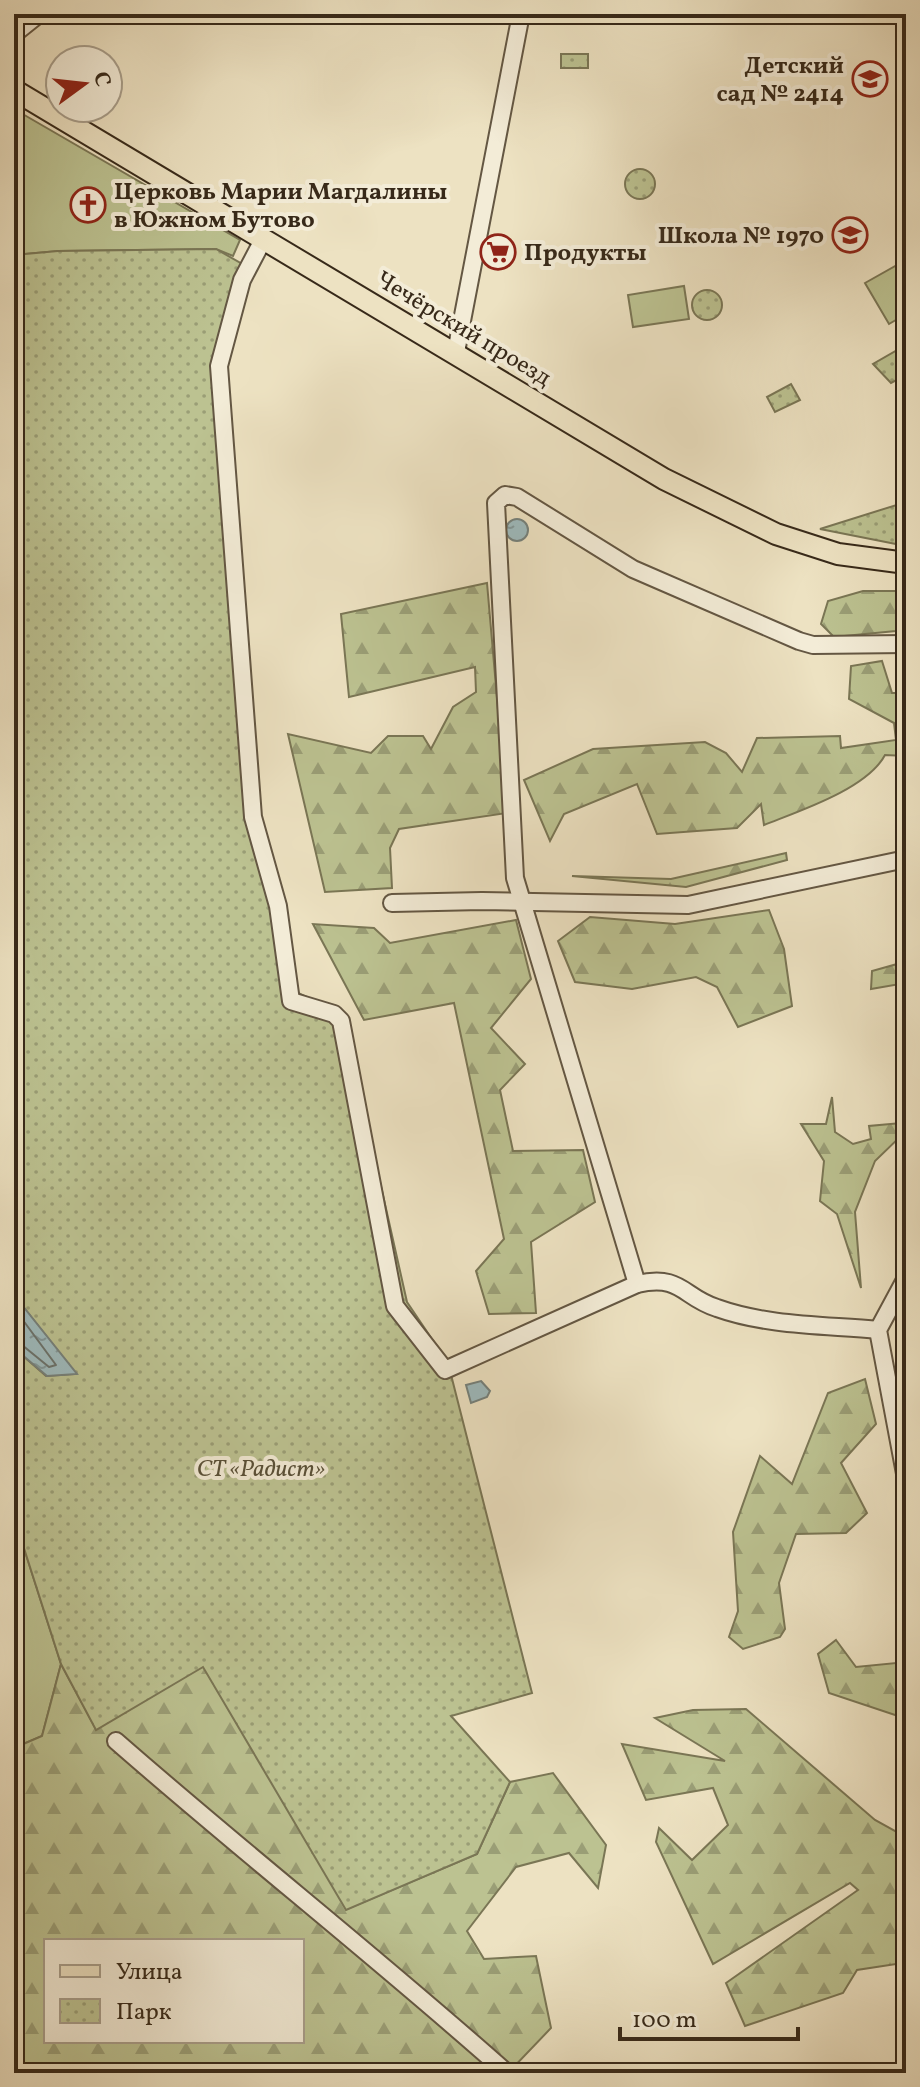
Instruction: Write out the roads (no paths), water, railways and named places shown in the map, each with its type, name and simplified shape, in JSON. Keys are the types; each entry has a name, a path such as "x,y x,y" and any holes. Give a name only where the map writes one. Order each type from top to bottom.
{"main road":[{"name":"Чечёрский проезд","path":"14,90 664,479 754,526 838,554 906,563"}],"street":[{"path":"14,34 39,14"},
{"path":"456,352 521,14"},
{"path":"263,240 242,280 219,366 253,817 278,906 291,1001 334,1014 341,1021 395,1306 445,1370 637,1284 653,1280 679,1284 713,1307 754,1319 878,1330"},
{"path":"637,1284 515,878 496,503 505,495 517,497 633,569 799,641 813,645 906,644"},
{"path":"392,903 688,905 906,859"},
{"path":"906,1278 878,1330 906,1479"},
{"path":"116,1741 252,1860 429,2003 507,2073"}],"water":[{"path":"517,519 525,522 528,530 525,538 517,541 509,538 506,530 509,522"},
{"path":"14,1295 77,1374 47,1376 14,1348"},
{"path":"481,1381 490,1391 487,1397 471,1403 466,1385"}],"place":[{"name":"Детский сад № 2414","path":"870,79"},
{"name":"Церковь Марии Магдалины в Южном Бутово","path":"88,205"},
{"name":"Школа № 1970","path":"850,235"},
{"name":"Продукты","path":"498,252"}],"park label":[{"name":"СТ «Радист»","path":"261,1468"}]}
